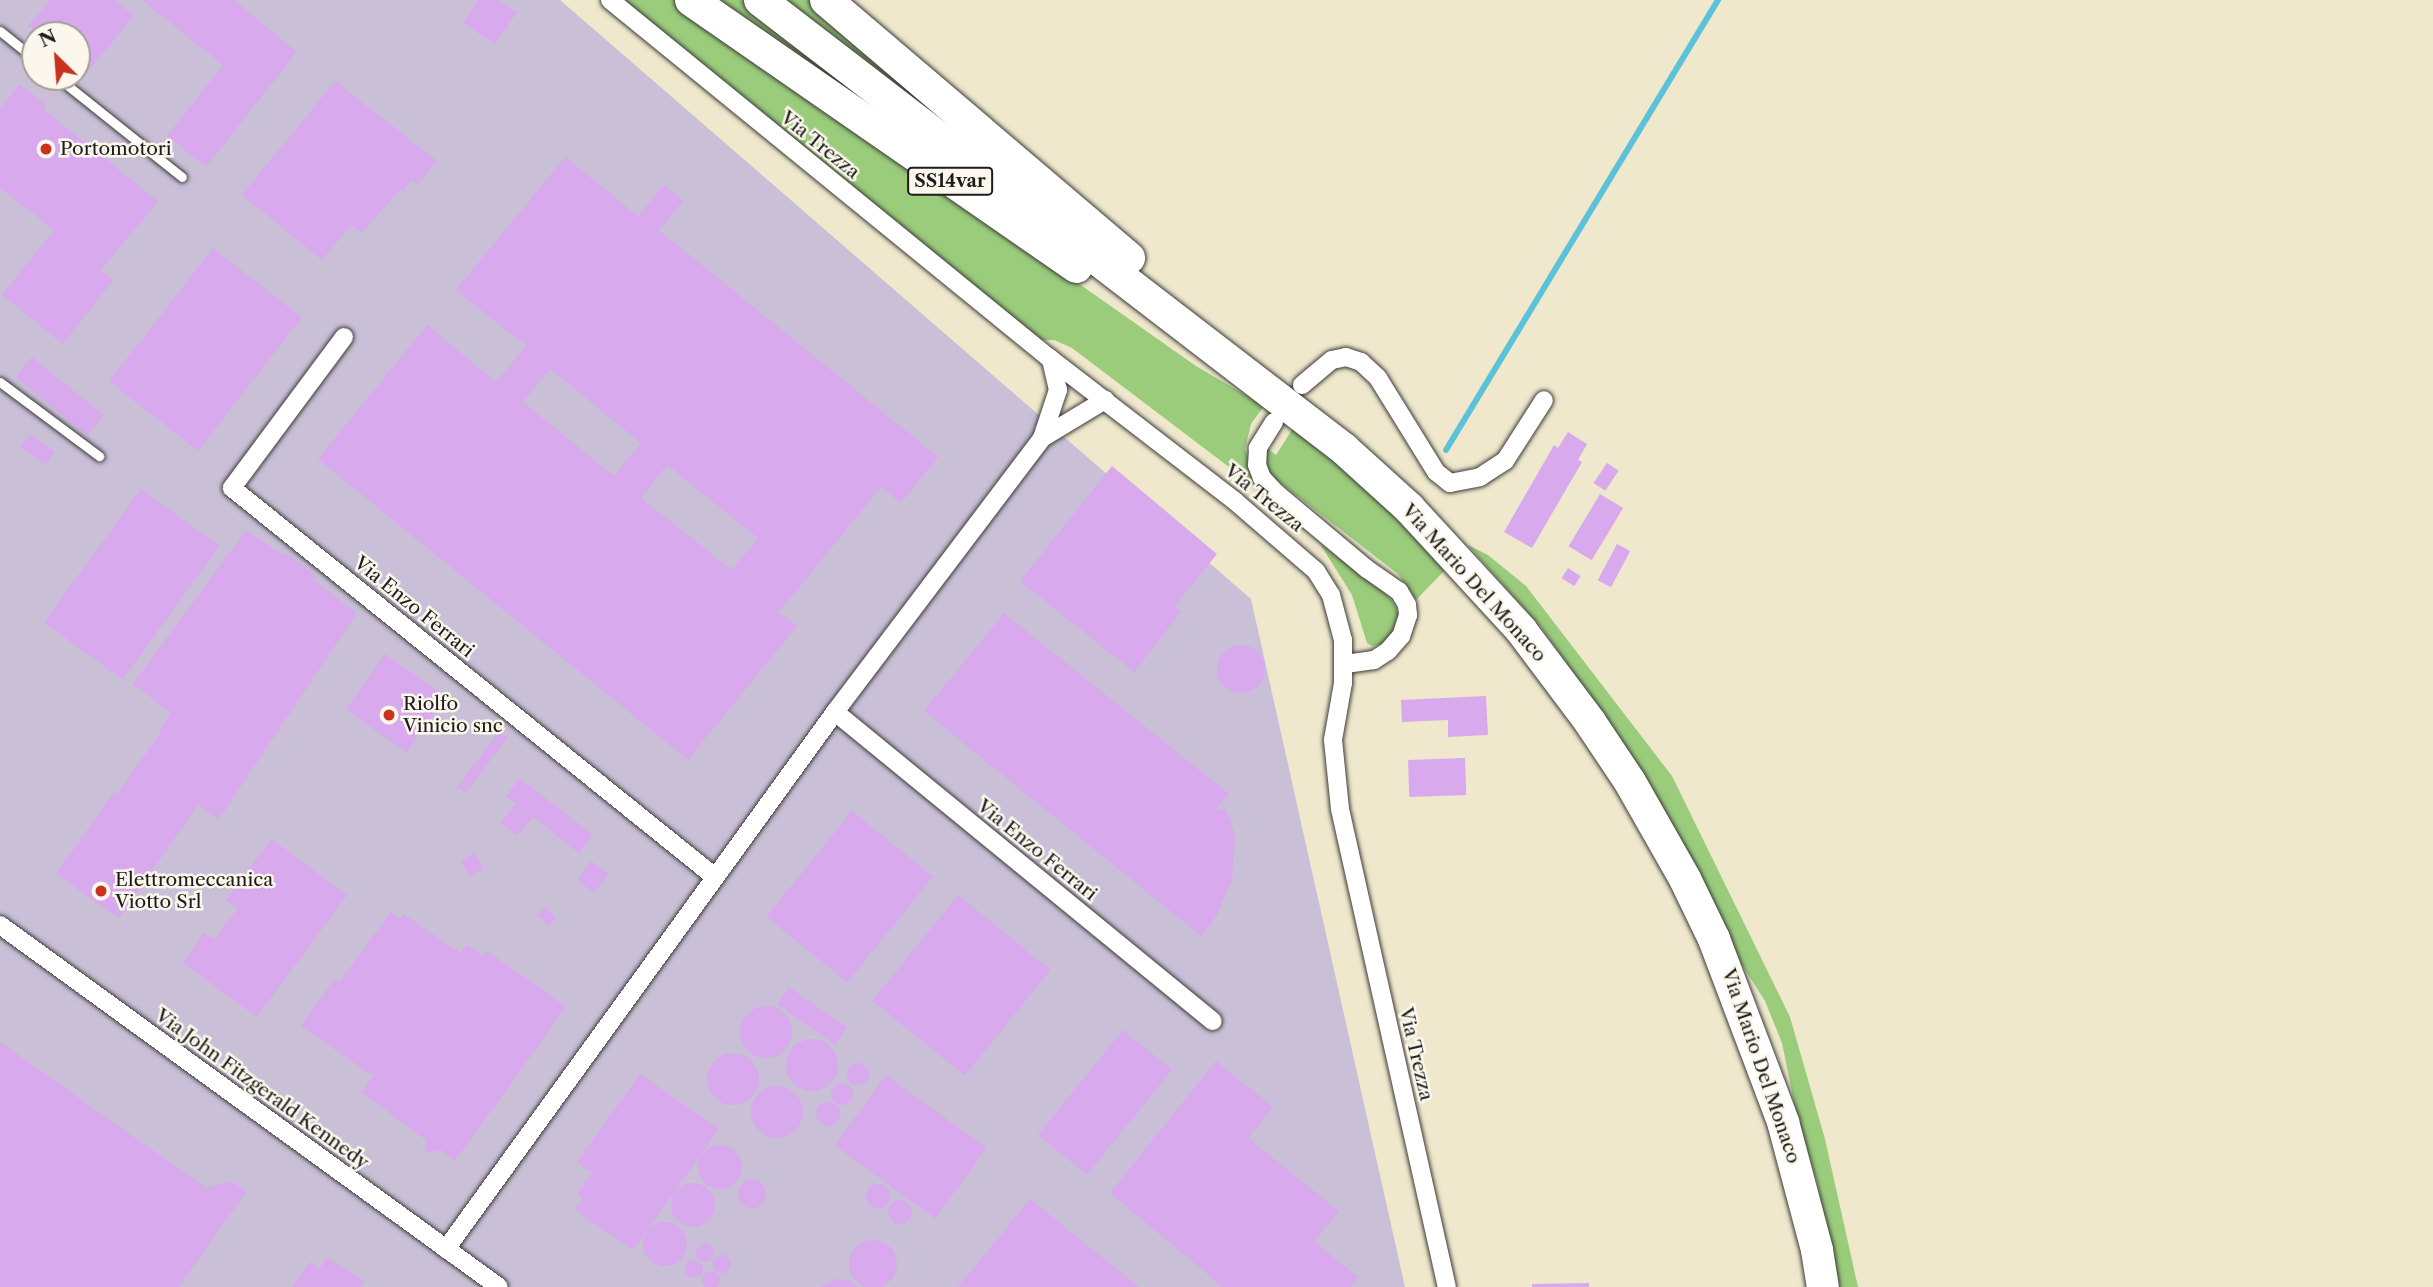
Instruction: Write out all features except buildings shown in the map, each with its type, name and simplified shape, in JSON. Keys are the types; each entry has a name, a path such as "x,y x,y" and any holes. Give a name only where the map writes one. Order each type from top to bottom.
{"highway":[{"name":"SS14var","path":"691,0 1118,295 1217,350"},
{"name":"Via Mario Del Monaco","path":"760,0 1344,449 1409,508 1521,631 1617,762 1685,879 1737,992 1787,1132 1823,1287"},
{"name":"SS14var","path":"827,0 1165,289 1217,350"}],"street":[{"name":"Via Trezza","path":"610,0 1051,359 1256,519 1316,571 1336,611 1345,664 1333,740 1340,809 1447,1287"},
{"name":"Via Enzo Ferrari","path":"344,337 232,488 715,877"},
{"path":"1302,385 1332,360 1346,357 1361,362 1378,378 1436,472 1450,483 1480,477 1505,461 1544,400"},
{"path":"446,1249 835,712 1042,438 1052,412 1058,379 1051,359"},
{"path":"1052,412 1069,393 1086,386"},
{"path":"1077,417 1086,386"},
{"path":"1042,438 1105,400"},
{"path":"1274,422 1258,448 1257,465 1262,478 1276,493 1367,569 1399,591 1407,605 1408,615 1401,636 1388,651 1374,660 1345,664"},
{"name":"Via Enzo Ferrari","path":"835,712 1213,1021"},
{"name":"Via John Fitzgerald Kennedy","path":"0,925 499,1287"}],"lane":[{"path":"0,31 21,48"},
{"path":"74,91 182,177"},
{"path":"0,382 99,456"}],"shaded area":[{"path":"0,0 560,0 1251,599 1405,1287 0,1287"}],"green space":[{"path":"620,0 675,0 1196,366 1264,406 1251,424 1245,449 1258,489 1072,348 1054,340 1040,340"},
{"path":"707,0 742,0 953,159"},
{"path":"784,0 815,0 1004,165 909,94"},
{"path":"1293,428 1365,487 1446,569 1416,600 1398,574 1274,478 1267,469 1264,446 1276,455"},
{"path":"1320,544 1383,591 1393,602 1401,618 1386,643 1372,646 1367,643 1352,595"},
{"path":"1468,545 1488,555 1526,586 1672,776 1790,1017 1825,1139 1858,1287 1839,1287 1817,1182 1796,1112 1782,1043 1765,1001 1740,962 1719,915 1613,729 1541,627"}],"waterway":[{"path":"1446,450 1718,0"}],"place":[{"name":"Portomotori","path":"46,149"},
{"name":"Riolfo Vinicio snc","path":"389,715"},
{"name":"Elettromeccanica Viotto Srl","path":"101,891"}]}
